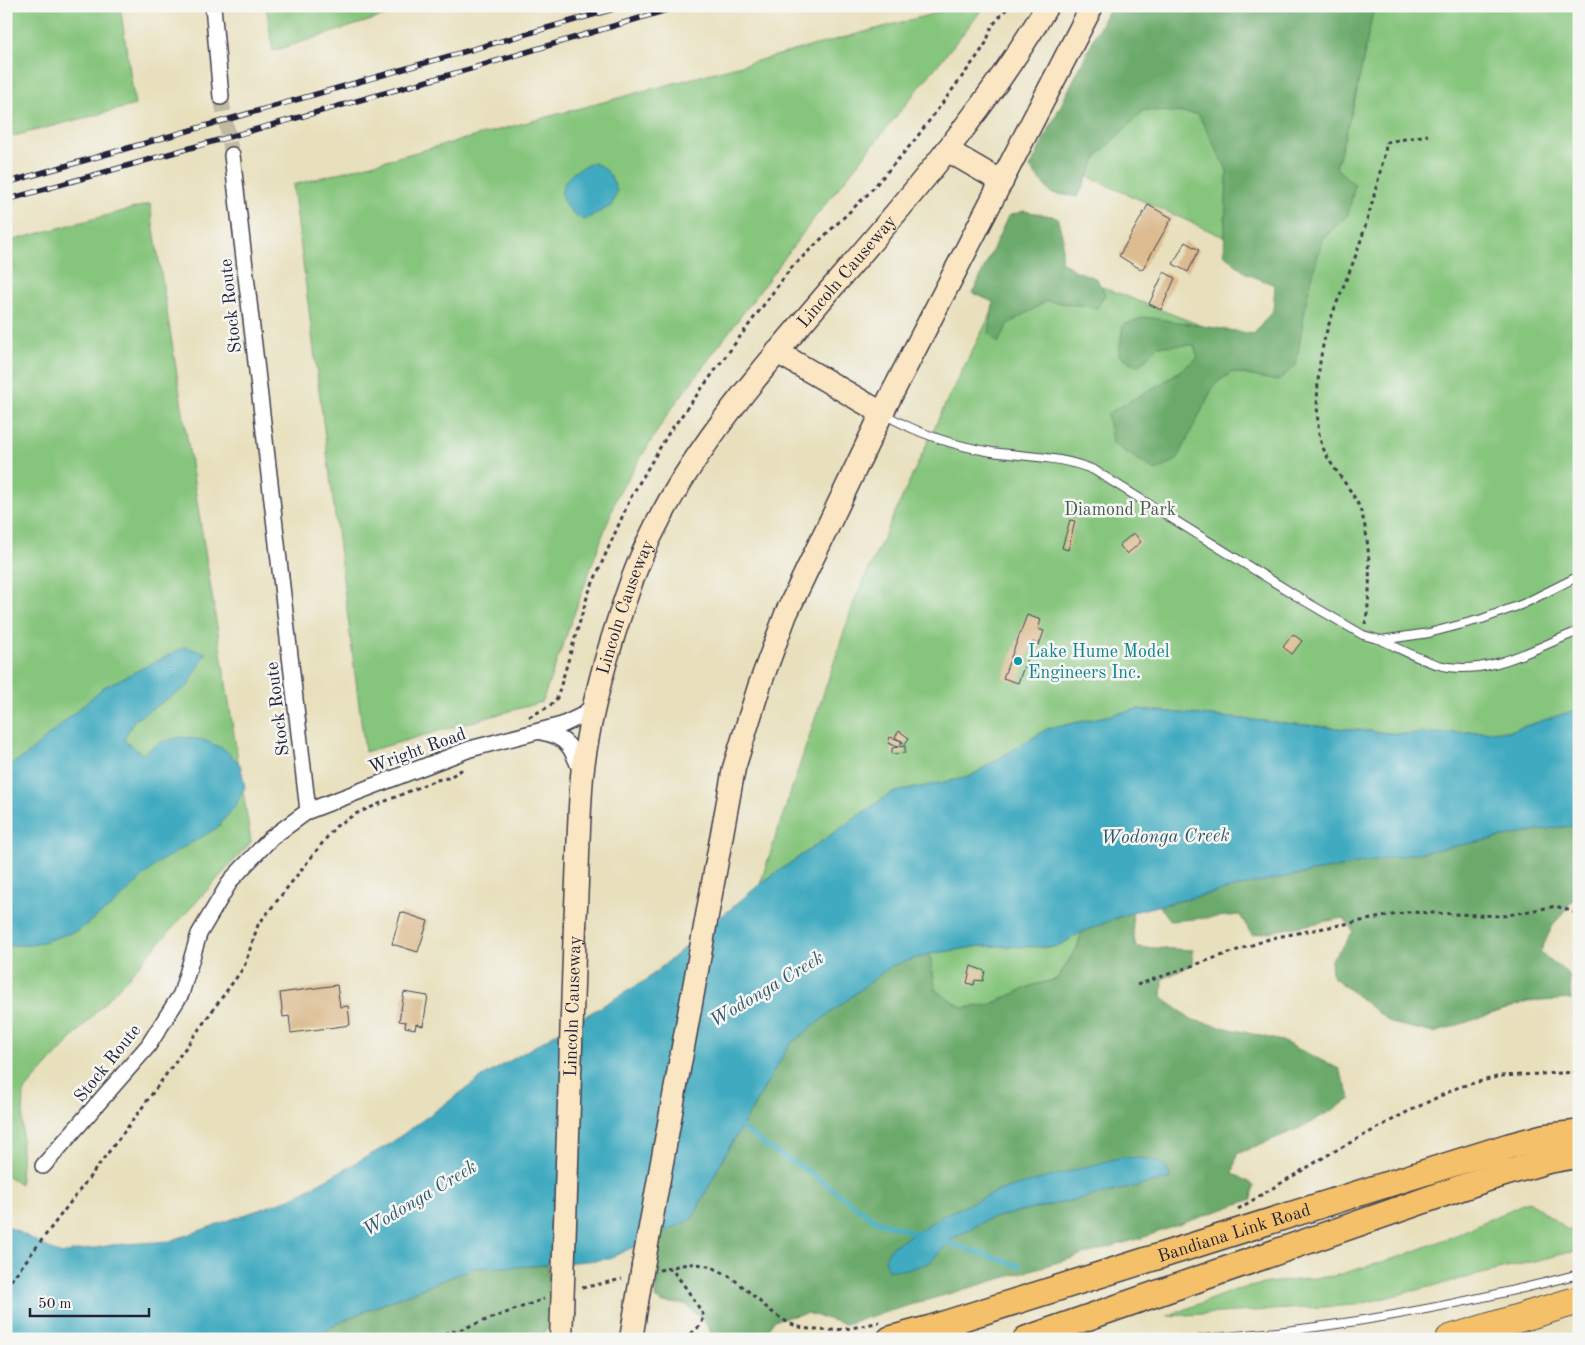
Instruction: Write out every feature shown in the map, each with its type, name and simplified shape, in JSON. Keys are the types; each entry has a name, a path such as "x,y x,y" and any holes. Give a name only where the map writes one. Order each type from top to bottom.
{"highway":[{"path":"1450,1339 1579,1300"}],"main road":[{"name":"Lincoln Causeway","path":"561,1339 582,775 594,706 633,578 661,517 698,455 777,352 900,209 947,150 980,107 1047,6"},
{"path":"632,1339 713,876 734,768 762,678 786,614 882,413 1092,6"},
{"path":"947,150 1002,182"},
{"path":"777,352 882,413"},
{"name":"Bandiana Link Road","path":"889,1329 931,1328 1471,1157 1573,1129"},
{"name":"Bandiana Link Road","path":"1026,1339 1489,1178 1546,1161 1579,1155"},
{"path":"637,1306 649,1339"}],"street":[{"path":"213,6 221,97"},
{"name":"Stock Route","path":"43,1166 148,1046 181,994 199,934 231,880 272,838 308,811 232,155"},
{"name":"Wright Road","path":"308,811 470,749 541,732 572,721 594,706"},
{"path":"541,732 556,735 564,740 571,748 582,775"}],"lane":[{"path":"882,413 898,422 952,443 991,452 1066,460 1094,470 1303,600 1363,635 1381,640 1426,661 1461,668 1506,661 1579,631"},
{"path":"1381,640 1429,633 1482,618 1524,604 1579,576"},
{"path":"1201,1339 1263,1335 1409,1314 1579,1274"},
{"path":"931,1328 982,1339"}],"path":[{"path":"524,718 550,706 557,698 588,594 631,498 668,434 791,268 867,195 914,141 979,54 986,43 992,26 1009,6"},
{"path":"1363,635 1370,591 1363,520 1358,504 1334,470 1322,447 1317,410 1321,361 1325,337 1370,210 1387,142 1428,135"},
{"path":"6,1287 64,1213 244,968 258,925 266,912 335,828 354,814 436,780 448,778 464,769 470,749"},
{"path":"1136,985 1272,938 1408,912 1503,916 1556,906 1579,914"},
{"path":"1230,1213 1331,1153 1407,1112 1459,1087 1501,1076 1579,1072"},
{"path":"666,1268 696,1264 730,1275 788,1322 810,1330 889,1329"}],"green space":[{"path":"6,6 120,6 135,105 6,138"},
{"path":"266,6 416,6 273,51"},
{"path":"962,6 985,6 815,217 669,412 617,496 542,702 365,752 293,185"},
{"path":"1110,6 1374,6 1355,100 1336,168 1355,185 1348,215 1322,239 1307,297 1296,365 1277,381 1232,372 1214,385 1177,460 1156,471 1113,444 1107,414 1164,382 1198,358 1194,345 1158,346 1138,367 1119,355 1123,325 1145,317 1254,334 1273,310 1275,285 1247,274 1224,254 1227,170 1198,114 1144,110 1098,155 1078,197 1051,193 1030,168"},
{"name":"Diamond Park","path":"1141,6 1579,6 1579,709 1510,731 1400,734 1138,709 1047,729 969,777 891,793 760,884 855,599 949,396 1021,255 1284,358 1298,270 1064,166"},
{"path":"150,204 251,842 24,1091 20,1184 6,1175 6,242"},
{"path":"1024,211 1057,217 1063,239 1061,261 1074,270 1097,279 1105,294 1097,308 1047,301 1008,324 998,343 989,334 993,302 973,293 1008,216"},
{"path":"1579,826 1579,892 1552,927 1540,953 1569,974 1571,999 1527,1002 1434,1033 1391,1023 1332,976 1331,959 1345,944 1353,931 1344,918 1252,935 1240,915 1170,921 1159,906 1259,882 1559,827"},
{"path":"1132,912 1136,947 1193,950 1193,964 1163,979 1162,998 1193,1020 1282,1041 1339,1069 1351,1099 1305,1126 1237,1154 1233,1173 1254,1185 1252,1199 1141,1238 845,1324 807,1313 774,1320 761,1339 713,1339 708,1326 686,1304 662,1303 655,1298 659,1234 692,1219 726,1153 790,1044 891,966 930,954 936,991 963,1008 989,1005 1031,986 1057,979 1077,948 1082,932","holes":["1170,1179 988,1219 952,1239 998,1191"]},
{"path":"1082,932 1077,948 1057,979 1031,986 989,1005 963,1009 936,991 930,954 981,946 1056,947"},
{"path":"1529,1201 1569,1231 1579,1219 1579,1250 1356,1305 1168,1316 1235,1290 1268,1283 1334,1276 1402,1256 1451,1237"},
{"path":"548,1265 551,1322 542,1339 307,1339 355,1315 474,1268"}],"water":[{"path":"593,163 603,167 612,178 617,192 611,206 584,220 565,205 562,197 562,188 572,174"},
{"path":"185,647 206,653 188,686 134,720 124,740 142,754 161,742 182,737 204,740 224,749 240,764 245,787 236,805 217,828 159,862 112,906 77,931 33,945 6,945 6,767 24,757 104,687"},
{"name":"Wodonga Creek","path":"1138,709 1400,734 1510,731 1579,709 1579,826 1559,827 1259,882 1132,912 1082,932 1056,947 981,946 930,954 891,966 790,1044 726,1153 692,1219 608,1259 520,1267 474,1268 355,1315 307,1339 6,1339 6,1225 60,1254 112,1245 170,1241 292,1198 388,1145 481,1078 646,980 760,884 891,793 969,777 1047,729"},
{"path":"1122,1157 1158,1162 1164,1166 1170,1179 988,1219 952,1239 930,1262 908,1270 888,1270 885,1259 890,1248 944,1215 998,1191"}],"building":[{"path":"1148,205 1172,218 1142,270 1119,256"},
{"path":"1185,242 1199,250 1188,272 1173,264"},
{"path":"1164,272 1175,278 1161,310 1149,304"},
{"path":"1070,520 1075,521 1068,550 1062,548"},
{"path":"1134,533 1141,542 1127,554 1119,545"},
{"name":"Lake Hume Model Engineers Inc.","path":"1027,615 1041,620 1038,629 1044,631 1039,645 1033,642 1018,683 1003,678"},
{"path":"1293,634 1302,641 1292,654 1283,647"},
{"path":"899,731 909,738 905,744 895,737"},
{"path":"890,737 902,741 900,747 905,746 905,753 892,754 892,748 898,747 888,743"},
{"path":"401,912 428,921 418,952 392,944"},
{"path":"971,966 985,971 983,981 975,980 974,985 967,983"},
{"path":"337,985 340,1007 348,1006 350,1025 291,1033 289,1016 283,1017 280,993"},
{"path":"404,992 428,996 423,1026 416,1024 415,1029 405,1027 406,1022 399,1021"}],"waterway":[{"path":"736,1123 767,1147 808,1171 876,1221 919,1234"},
{"path":"942,1241 1020,1266"}],"tunnel":[{"path":"221,97 232,155"}],"railway":[{"path":"6,183 624,6"},
{"path":"6,200 470,69 680,6"}],"place":[{"name":"Lake Hume Model Engineers Inc.","path":"1018,661"}]}
